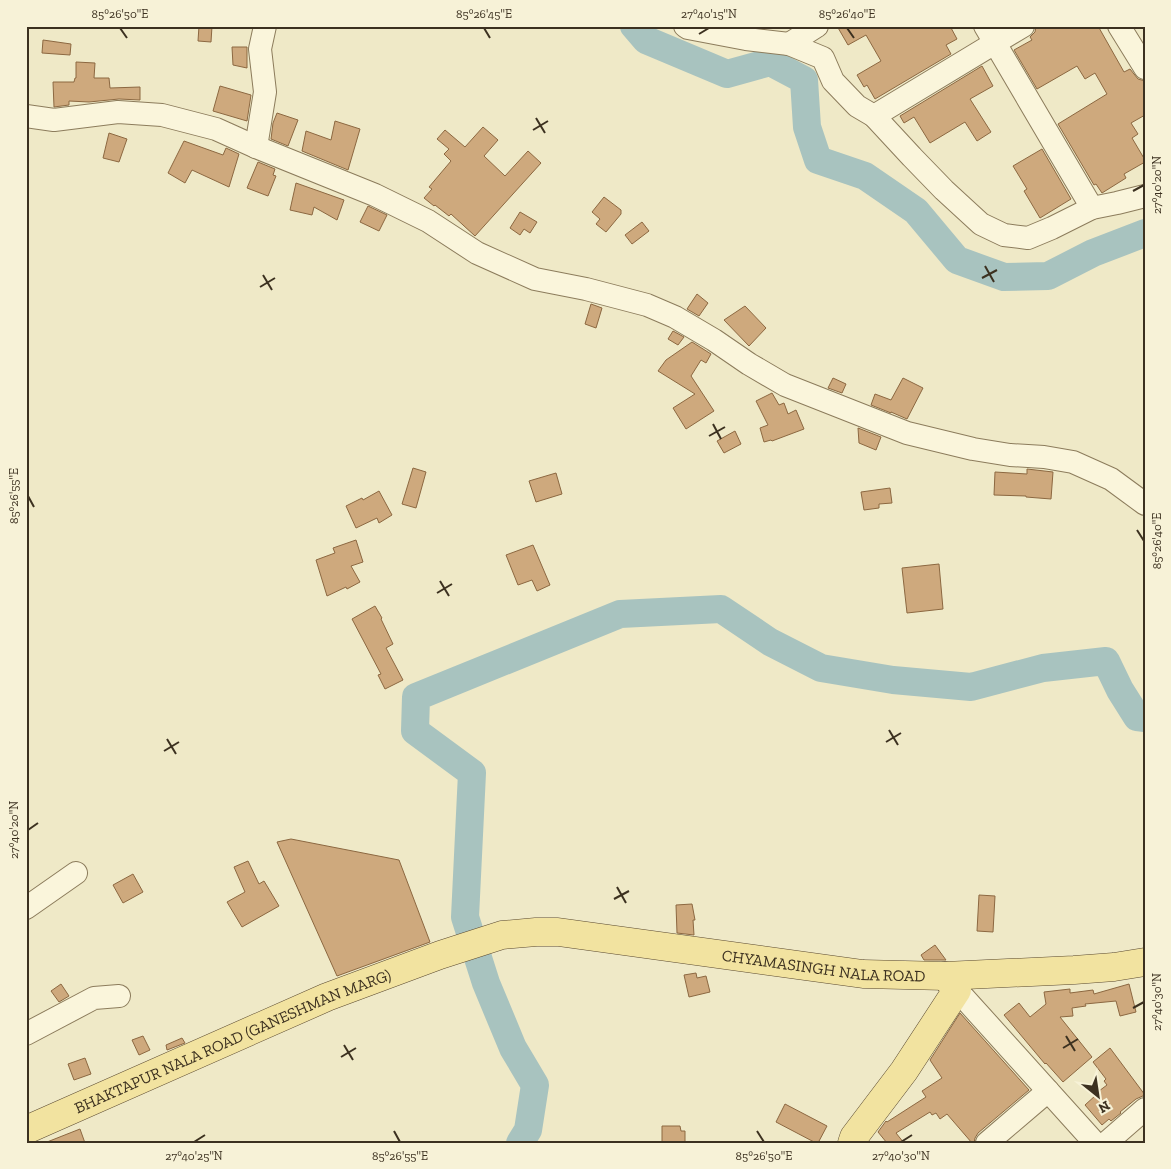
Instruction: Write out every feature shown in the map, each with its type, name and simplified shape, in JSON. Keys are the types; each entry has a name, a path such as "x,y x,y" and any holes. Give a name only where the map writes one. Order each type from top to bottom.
{"main road":[{"name":"CHYAMASINGH NALA ROAD","path":"440,955 502,935 558,932 862,974 951,983 1114,967 1145,962"},
{"name":"BHAKTAPUR NALA ROAD (GANESHMAN MARG)","path":"26,1130 327,997 440,955"},
{"path":"852,1143 904,1070 951,983"}],"street":[{"path":"256,147 265,92 260,49 265,26"},
{"path":"685,26 746,39 789,44 823,58 833,81 857,106 874,116 918,163 981,224 1004,235 1028,238 1092,208 1145,196"},
{"path":"789,44 817,26"},
{"path":"874,116 990,34 1023,26"},
{"path":"1119,26 1144,66"},
{"path":"990,34 1092,208"},
{"path":"26,116 54,120 118,112 162,115 216,129 375,195 428,221 477,253 536,279 586,289 647,305 675,317 785,385 907,433 973,449 1073,462 1111,479 1145,504"},
{"path":"26,908 76,873"},
{"path":"951,983 1095,1143"},
{"path":"26,1034 94,998 119,996"},
{"path":"987,1143 1048,1091"},
{"path":"1106,1143 1145,1109"}],"building":[{"path":"199,26 212,26 211,42 198,41"},
{"path":"837,26 950,26 957,39 946,45 951,54 875,99 867,85 864,87 857,75 881,61 866,35 848,45"},
{"path":"1036,26 1098,26 1124,72 1130,69 1138,79 1145,81 1145,115 1131,123 1138,134 1132,138 1145,162 1124,174 1126,178 1102,193 1096,184 1094,185 1058,124 1107,94 1095,73 1085,79 1077,66 1037,89 1014,50 1032,40 1030,37 1035,32"},
{"path":"43,40 71,44 70,55 42,53"},
{"path":"232,47 247,47 247,68 233,65"},
{"path":"76,62 95,63 94,78 109,78 110,88 140,87 140,100 69,101 69,105 54,107 53,82 74,82 76,78"},
{"path":"982,66 993,86 970,99 991,132 977,141 965,122 930,143 914,117 904,123 900,116"},
{"path":"220,86 251,95 247,121 213,111"},
{"path":"277,113 298,120 288,146 271,139 273,123"},
{"path":"335,121 360,129 348,170 302,151 306,131 331,140"},
{"path":"483,127 498,140 484,156 505,176 528,151 541,163 475,236 451,214 449,216 424,198 432,189 429,187 451,161 444,154 449,149 437,139 445,130 465,147"},
{"path":"109,133 127,139 119,162 103,158"},
{"path":"184,141 223,155 226,148 239,154 229,187 192,170 185,183 168,173"},
{"path":"1042,149 1071,199 1040,218 1024,191 1027,189 1013,166"},
{"path":"258,162 275,169 273,175 276,176 268,196 247,188"},
{"path":"296,183 344,200 337,220 314,207 312,215 290,210"},
{"path":"604,197 621,210 621,214 606,232 596,224 600,219 592,212"},
{"path":"368,206 387,215 379,231 360,222"},
{"path":"520,212 537,222 530,233 524,229 520,235 510,228"},
{"path":"642,222 649,231 632,244 625,235"},
{"path":"697,294 708,303 699,316 687,309"},
{"path":"591,304 602,308 596,328 585,324"},
{"path":"745,306 766,328 749,346 724,320"},
{"path":"673,331 684,337 678,345 668,339"},
{"path":"692,342 711,354 706,363 701,360 691,376 714,411 686,429 673,408 695,394 658,371 666,360"},
{"path":"833,378 846,384 842,393 828,388"},
{"path":"903,378 923,388 907,419 871,405 875,394 891,400"},
{"path":"772,393 779,405 784,403 788,414 796,410 804,429 772,441 764,442 760,428 768,425 756,401"},
{"path":"858,428 881,437 876,450 859,443"},
{"path":"735,431 741,444 724,453 717,441"},
{"path":"413,468 426,472 416,508 402,504"},
{"path":"1027,469 1053,472 1051,499 994,495 995,472 1027,474"},
{"path":"556,473 562,494 536,502 529,481"},
{"path":"890,488 892,503 879,504 879,508 864,510 861,492"},
{"path":"379,491 392,515 379,523 377,518 356,528 346,506 362,498 363,500"},
{"path":"356,540 363,562 351,566 360,582 327,596 316,560 335,553 333,548"},
{"path":"533,545 550,585 537,591 532,580 518,585 506,555"},
{"path":"939,564 943,609 907,613 902,568"},
{"path":"375,606 393,644 386,648 403,680 385,689 378,675 381,674 352,619"},
{"path":"291,839 399,860 430,942 337,976 277,842"},
{"path":"248,861 259,884 264,881 279,906 242,927 227,902 245,892 234,867"},
{"path":"133,874 143,892 123,903 113,885"},
{"path":"979,895 995,896 993,932 977,931"},
{"path":"692,904 695,920 693,920 694,935 677,933 676,905"},
{"path":"935,945 946,960 924,960 921,955"},
{"path":"696,973 697,978 706,976 710,992 689,997 684,975"},
{"path":"61,984 69,996 59,1002 51,991"},
{"path":"1129,984 1136,1012 1120,1016 1116,1001 1085,1004 1086,1006 1072,1008 1073,1016 1060,1017 1092,1057 1063,1082 1045,1064 1004,1015 1019,1003 1030,1017 1046,1004 1044,992 1070,989 1070,993 1093,990 1094,994"},
{"path":"960,1013 1029,1090 978,1133 974,1143 947,1114 940,1119 936,1113 932,1115 930,1112 896,1133 904,1143 887,1143 878,1132 886,1121 926,1097 922,1091 942,1078 930,1060"},
{"path":"143,1036 150,1050 139,1055 132,1040"},
{"path":"182,1038 185,1043 167,1050 166,1045"},
{"path":"1110,1048 1145,1095 1136,1099 1111,1121 1109,1119 1102,1125 1085,1105 1107,1085 1104,1081 1106,1079 1093,1062"},
{"path":"85,1058 91,1074 74,1080 68,1064"},
{"path":"785,1104 827,1126 818,1143 776,1122"},
{"path":"662,1126 680,1126 681,1131 685,1131 685,1143 662,1143"},
{"path":"80,1129 85,1143 47,1143 47,1142"}],"waterway":[{"path":"634,26 646,40 727,74 770,62 804,80 807,127 818,160 865,176 916,211 957,260 1004,277 1048,276 1093,253 1145,233"},
{"path":"520,1143 528,1130 535,1085 513,1048 486,983 465,917 472,773 415,731 416,697 620,614 721,609 770,642 821,668 893,680 971,687 1043,668 1106,661 1120,690 1137,717 1145,718"}]}
